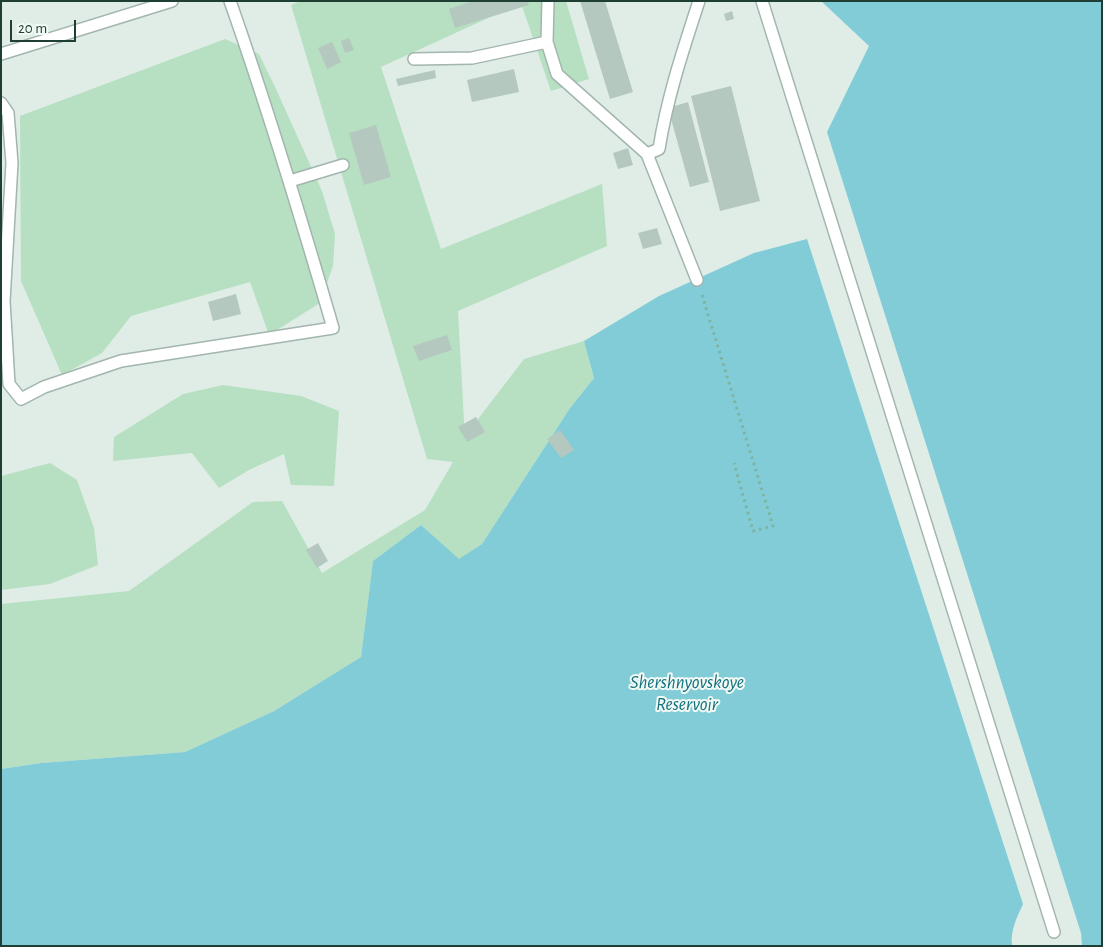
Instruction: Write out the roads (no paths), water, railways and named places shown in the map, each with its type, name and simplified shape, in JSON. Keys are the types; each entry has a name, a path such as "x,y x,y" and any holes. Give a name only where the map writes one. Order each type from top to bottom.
{"lane":[{"path":"1,54 172,1"},
{"path":"1,103 8,113 12,163 4,301 9,384 21,399 44,387 121,361 332,328 290,181 230,1"},
{"path":"548,1 547,42 557,74 647,154 697,280"},
{"path":"647,154 659,149 662,126 677,66 699,1"},
{"path":"762,1 1054,932"},
{"path":"414,60 472,58 547,42"},
{"path":"290,181 343,165"}],"water":[{"path":"821,1 1102,1 1102,946 1082,946 1081,933 827,132 869,46"},
{"name":"Shershnyovskoye Reservoir","path":"807,239 1023,904 1013,930 1012,946 1,946 1,769 41,763 185,752 274,711 361,657 373,561 421,525 459,559 482,544 570,408 594,378 584,341 659,296 754,253"}]}
